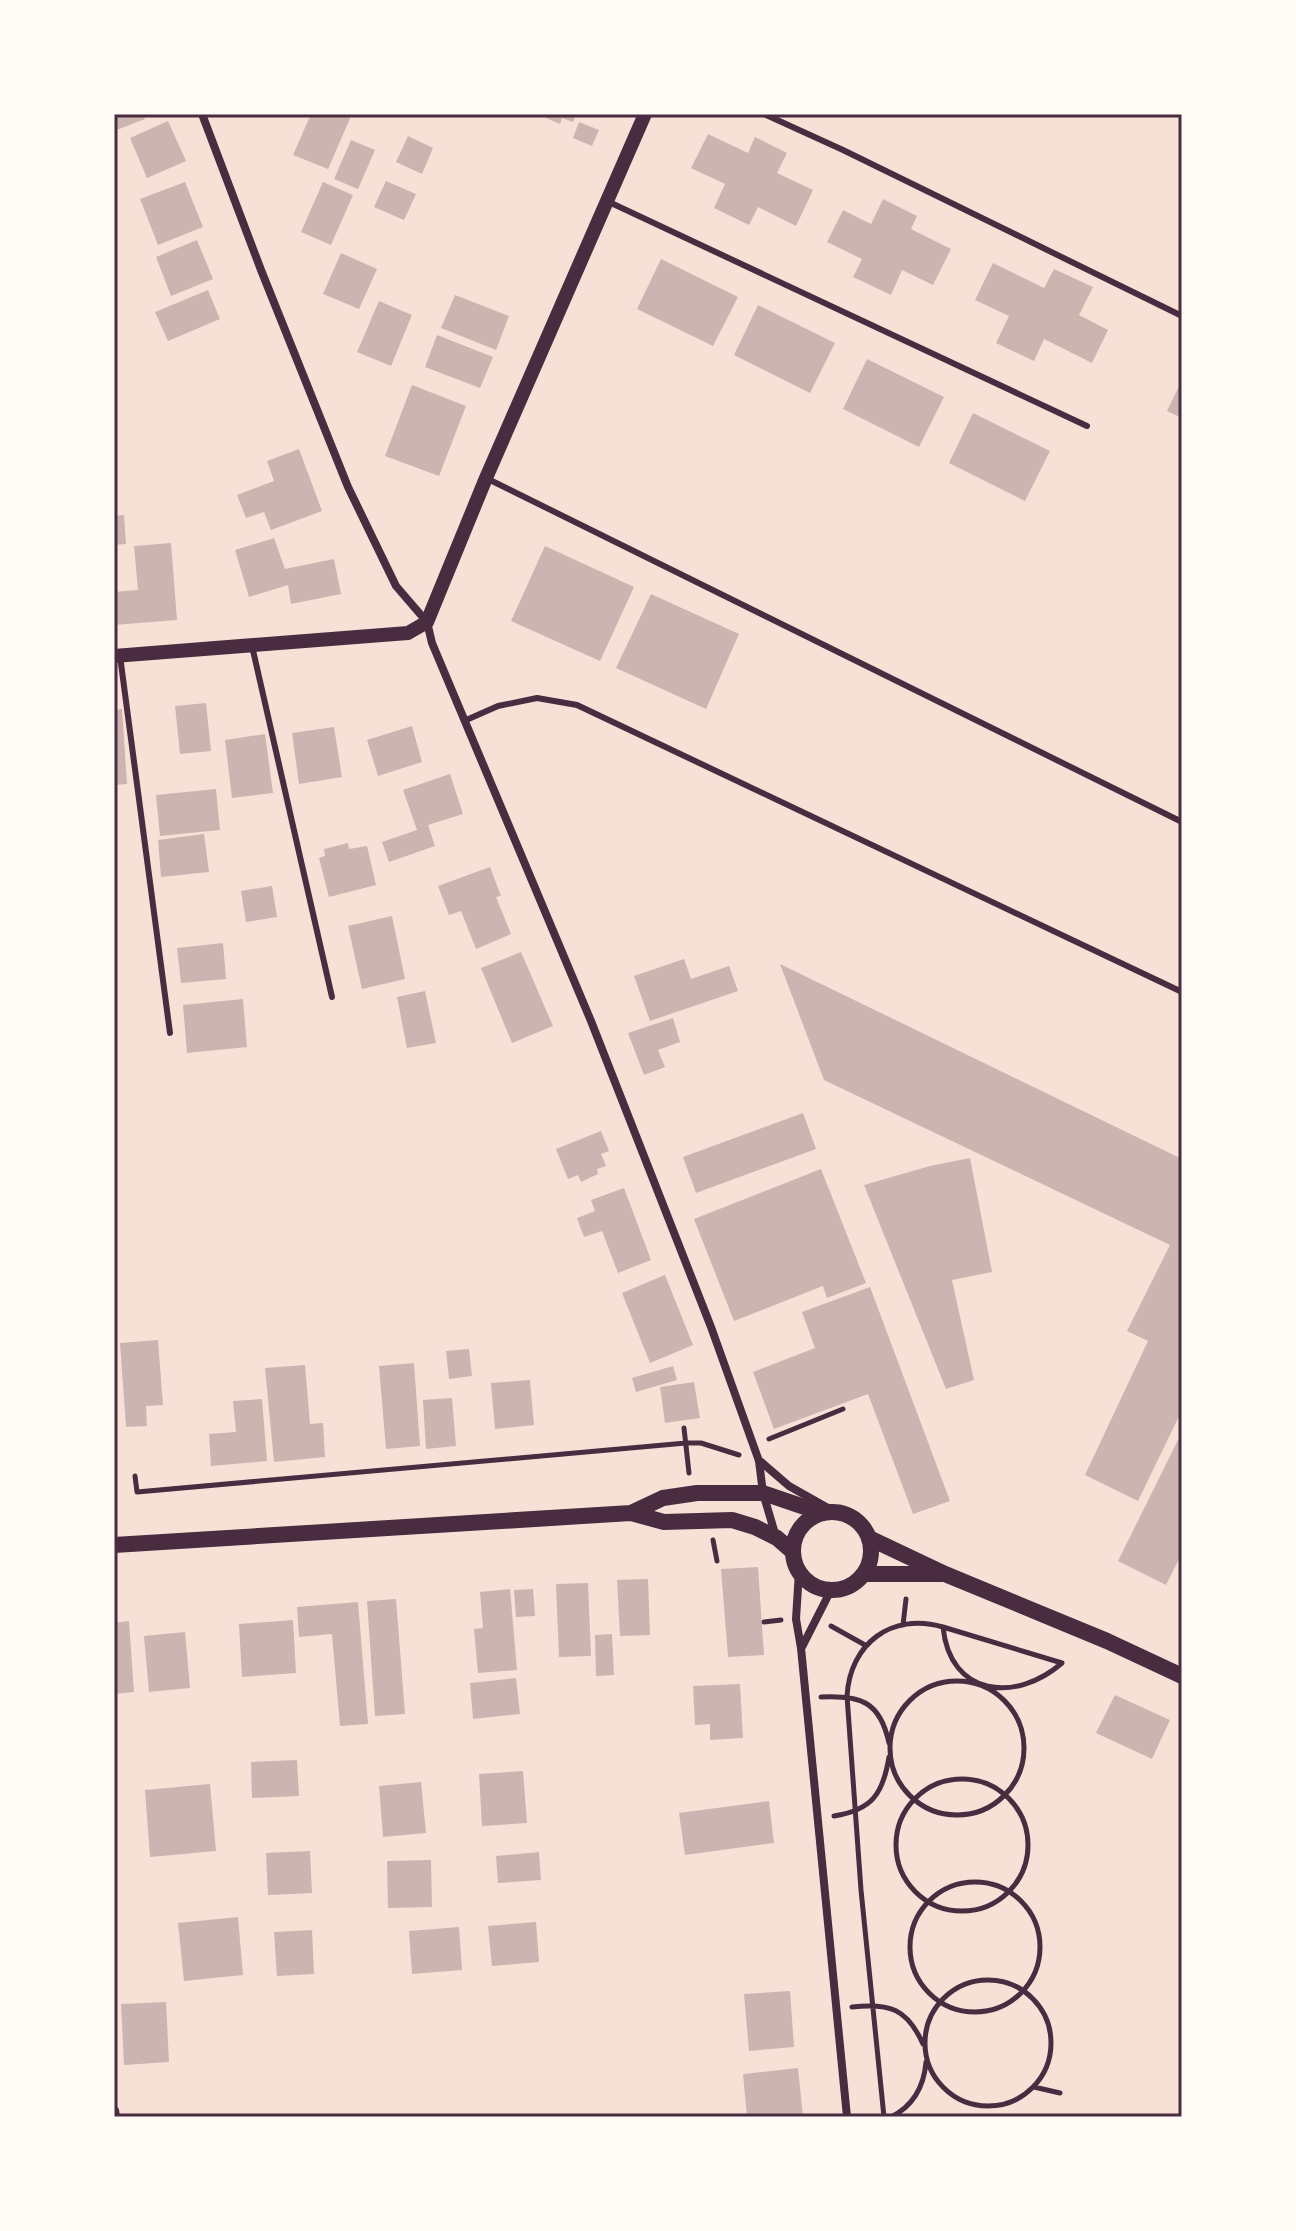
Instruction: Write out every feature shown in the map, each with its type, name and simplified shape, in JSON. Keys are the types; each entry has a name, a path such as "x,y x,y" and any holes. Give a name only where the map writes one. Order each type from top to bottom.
{"main road":[{"path":"631,1513 663,1498 697,1493 763,1493 856,1519 869,1538 871,1550 864,1574 855,1583 831,1590 807,1581 799,1571 793,1552 801,1527 810,1518 829,1512"},
{"path":"114,1545 631,1513 664,1522 732,1520 777,1538 793,1552"},
{"path":"869,1538 1182,1676"},
{"path":"864,1574 945,1574"}],"street":[{"path":"202,114 348,487 396,586 427,622 432,643 464,721 591,1021 711,1327 759,1461 763,1493 777,1538"},
{"path":"117,656 408,633 427,622 486,478 645,114"},
{"path":"759,1461 789,1486 829,1512"},
{"path":"799,1571 796,1619 847,2117"},
{"path":"801,1648 831,1590"}],"lane":[{"path":"764,114 1182,316"},
{"path":"609,202 1087,426"},
{"path":"486,478 1182,822"},
{"path":"252,645 332,997"},
{"path":"117,656 170,1033"},
{"path":"464,721 498,706 537,698 577,705 1182,992"}],"path":[{"path":"769,1438 843,1409"},
{"path":"684,1428 689,1473"},
{"path":"135,1476 137,1492 686,1443 701,1443 759,1461"},
{"path":"711,1531 717,1561"},
{"path":"903,1626 906,1599"},
{"path":"764,1622 782,1620"},
{"path":"818,1818 855,1813 871,1802 886,1772 897,1719 915,1696 927,1688 955,1681 999,1689 1019,1687 1047,1675 1062,1663 933,1624 903,1626 878,1634 865,1645 854,1664 847,1696 855,1813 884,2117"},
{"path":"829,1625 865,1645"},
{"path":"804,1697 847,1696 864,1701 885,1727 894,1771 899,1782 915,1800 926,1808 954,1815 981,1811 1004,1795 1014,1782 1024,1751 1022,1735 1009,1706 964,1674 957,1665 943,1627"},
{"path":"959,1779 983,1783 1004,1795 1020,1814 1028,1848 1023,1871 1009,1891 985,1907 966,1911 947,1909 929,1902 904,1876 897,1854 898,1831 915,1800 935,1785 959,1779"},
{"path":"968,1882 985,1882 1009,1891 1028,1907 1036,1922 1040,1954 1036,1970 1023,1991 1001,2006 984,2011 958,2009 941,2002 928,1992 918,1978 910,1954 913,1929 929,1902 943,1890 968,1882"},
{"path":"835,2009 872,2005 893,2008 907,2018 923,2042 927,2055 933,2073 943,2087 975,2105 1002,2105 1019,2098 1033,2087 1048,2063 1050,2035 1041,2009 1023,1991 1005,1982 980,1981 956,1990 941,2002 928,2026 927,2055 920,2089 910,2103 891,2117"},
{"path":"1033,2087 1060,2093"}],"building":[{"path":"114,114 143,114 145,119 114,131"},
{"path":"311,114 351,116 328,169 293,155"},
{"path":"537,114 576,114 573,122 562,118 560,124"},
{"path":"168,121 186,161 147,178 130,138"},
{"path":"579,122 599,130 592,146 573,138"},
{"path":"708,134 748,153 755,137 787,153 777,173 813,190 796,226 758,207 749,225 714,208 725,184 691,168"},
{"path":"408,136 433,148 422,174 396,162"},
{"path":"351,140 375,150 358,189 334,179"},
{"path":"386,181 416,194 404,220 374,207"},
{"path":"185,182 203,227 158,245 140,199"},
{"path":"323,182 353,195 331,245 301,232"},
{"path":"883,199 917,216 911,229 951,249 933,285 902,270 891,295 853,277 862,259 827,242 843,210 871,224"},
{"path":"197,240 213,279 171,296 156,257"},
{"path":"341,253 377,269 359,309 323,294"},
{"path":"661,259 738,297 713,346 637,309"},
{"path":"993,263 1044,288 1054,269 1093,287 1079,315 1108,330 1092,363 1044,339 1034,361 996,343 1009,316 975,300"},
{"path":"208,290 220,319 168,341 155,312"},
{"path":"455,295 509,316 496,350 441,328"},
{"path":"379,301 412,315 391,366 357,352"},
{"path":"758,305 835,343 810,393 734,355"},
{"path":"437,335 493,357 480,388 425,367"},
{"path":"867,359 944,397 919,447 843,409"},
{"path":"1182,380 1182,418 1167,411"},
{"path":"412,385 466,406 439,476 385,456"},
{"path":"973,413 1050,451 1025,501 949,463"},
{"path":"299,449 322,511 271,530 264,512 246,518 237,495 274,481 267,461"},
{"path":"124,515 126,544 114,545 114,516"},
{"path":"274,538 285,569 334,559 341,594 291,604 288,585 249,597 235,550"},
{"path":"171,543 177,620 114,625 114,592 138,590 134,546"},
{"path":"545,546 634,587 600,661 511,621"},
{"path":"651,594 739,634 706,709 616,668"},
{"path":"206,703 211,751 180,754 175,706"},
{"path":"122,709 127,784 114,785 114,710"},
{"path":"412,726 422,762 378,776 367,740"},
{"path":"334,727 342,777 299,784 292,733"},
{"path":"265,734 273,793 232,798 225,740"},
{"path":"450,774 463,814 428,825 435,846 389,862 382,842 417,830 403,790"},
{"path":"216,789 220,830 160,836 156,795"},
{"path":"204,834 209,872 161,877 158,840"},
{"path":"348,843 349,849 367,846 376,885 329,897 319,858 325,856 324,849"},
{"path":"490,867 501,896 496,897 511,934 476,949 461,911 449,915 438,886"},
{"path":"272,886 277,917 246,922 241,891"},
{"path":"392,916 405,979 362,989 348,926"},
{"path":"223,943 226,979 181,983 177,948"},
{"path":"521,952 553,1026 512,1043 481,968"},
{"path":"684,959 691,979 729,966 738,991 650,1021 634,976"},
{"path":"780,964 1182,1159 1182,1410 1138,1501 1085,1475 1148,1341 1127,1331 1170,1245 824,1080"},
{"path":"425,991 436,1043 407,1048 397,997"},
{"path":"243,999 247,1047 187,1053 183,1005"},
{"path":"673,1018 680,1042 658,1050 665,1067 644,1075 628,1033"},
{"path":"803,1113 816,1149 696,1193 683,1157"},
{"path":"601,1131 609,1151 601,1154 606,1166 597,1169 598,1174 581,1182 578,1175 568,1179 556,1149"},
{"path":"970,1158 992,1272 952,1280 974,1380 946,1389 864,1185"},
{"path":"821,1169 866,1283 827,1298 823,1286 734,1321 694,1219"},
{"path":"624,1188 651,1260 618,1273 602,1231 584,1237 577,1218 595,1211 591,1200"},
{"path":"665,1275 693,1345 650,1363 622,1293"},
{"path":"870,1287 950,1501 913,1514 868,1394 774,1429 753,1372 815,1348 802,1312"},
{"path":"158,1340 163,1405 146,1406 147,1426 126,1427 120,1343"},
{"path":"469,1349 472,1376 449,1379 446,1351"},
{"path":"414,1363 420,1446 386,1449 379,1366"},
{"path":"305,1365 310,1424 323,1423 325,1457 274,1462 265,1368"},
{"path":"673,1366 677,1380 636,1392 632,1378"},
{"path":"530,1380 534,1425 495,1429 491,1383"},
{"path":"694,1382 700,1418 665,1423 660,1387"},
{"path":"452,1398 456,1446 426,1449 423,1400"},
{"path":"262,1399 267,1461 211,1466 209,1434 236,1432 233,1401"},
{"path":"1182,1432 1182,1553 1166,1585 1118,1561"},
{"path":"758,1567 764,1655 728,1657 721,1569"},
{"path":"648,1579 650,1635 620,1636 617,1580"},
{"path":"588,1583 591,1656 559,1657 556,1584"},
{"path":"510,1589 517,1670 478,1673 474,1629 483,1628 480,1592"},
{"path":"533,1589 535,1616 516,1617 514,1590"},
{"path":"396,1599 405,1714 375,1716 367,1601"},
{"path":"358,1602 368,1724 340,1726 332,1634 299,1637 297,1607"},
{"path":"293,1620 296,1673 242,1677 239,1624"},
{"path":"129,1621 134,1692 114,1694 114,1623"},
{"path":"185,1632 190,1688 149,1692 144,1636"},
{"path":"612,1634 614,1675 596,1676 595,1635"},
{"path":"516,1678 520,1714 473,1719 470,1683"},
{"path":"740,1684 743,1738 710,1740 710,1724 695,1725 693,1686"},
{"path":"1115,1695 1170,1720 1152,1759 1096,1733"},
{"path":"297,1760 299,1796 252,1798 251,1762"},
{"path":"523,1771 527,1823 482,1826 479,1774"},
{"path":"421,1782 426,1833 383,1837 379,1786"},
{"path":"210,1784 216,1851 150,1857 145,1790"},
{"path":"769,1801 774,1843 685,1855 679,1813"},
{"path":"310,1851 312,1893 268,1895 266,1853"},
{"path":"539,1852 541,1880 498,1883 496,1856"},
{"path":"431,1860 432,1907 388,1908 387,1861"},
{"path":"238,1917 243,1975 184,1981 178,1923"},
{"path":"536,1922 539,1962 492,1966 488,1926"},
{"path":"459,1927 462,1970 412,1974 409,1931"},
{"path":"312,1930 314,1974 277,1976 274,1932"},
{"path":"790,1991 794,2047 749,2051 744,1994"},
{"path":"166,2002 169,2062 124,2065 121,2004"},
{"path":"798,2068 803,2117 747,2117 743,2074"}]}
